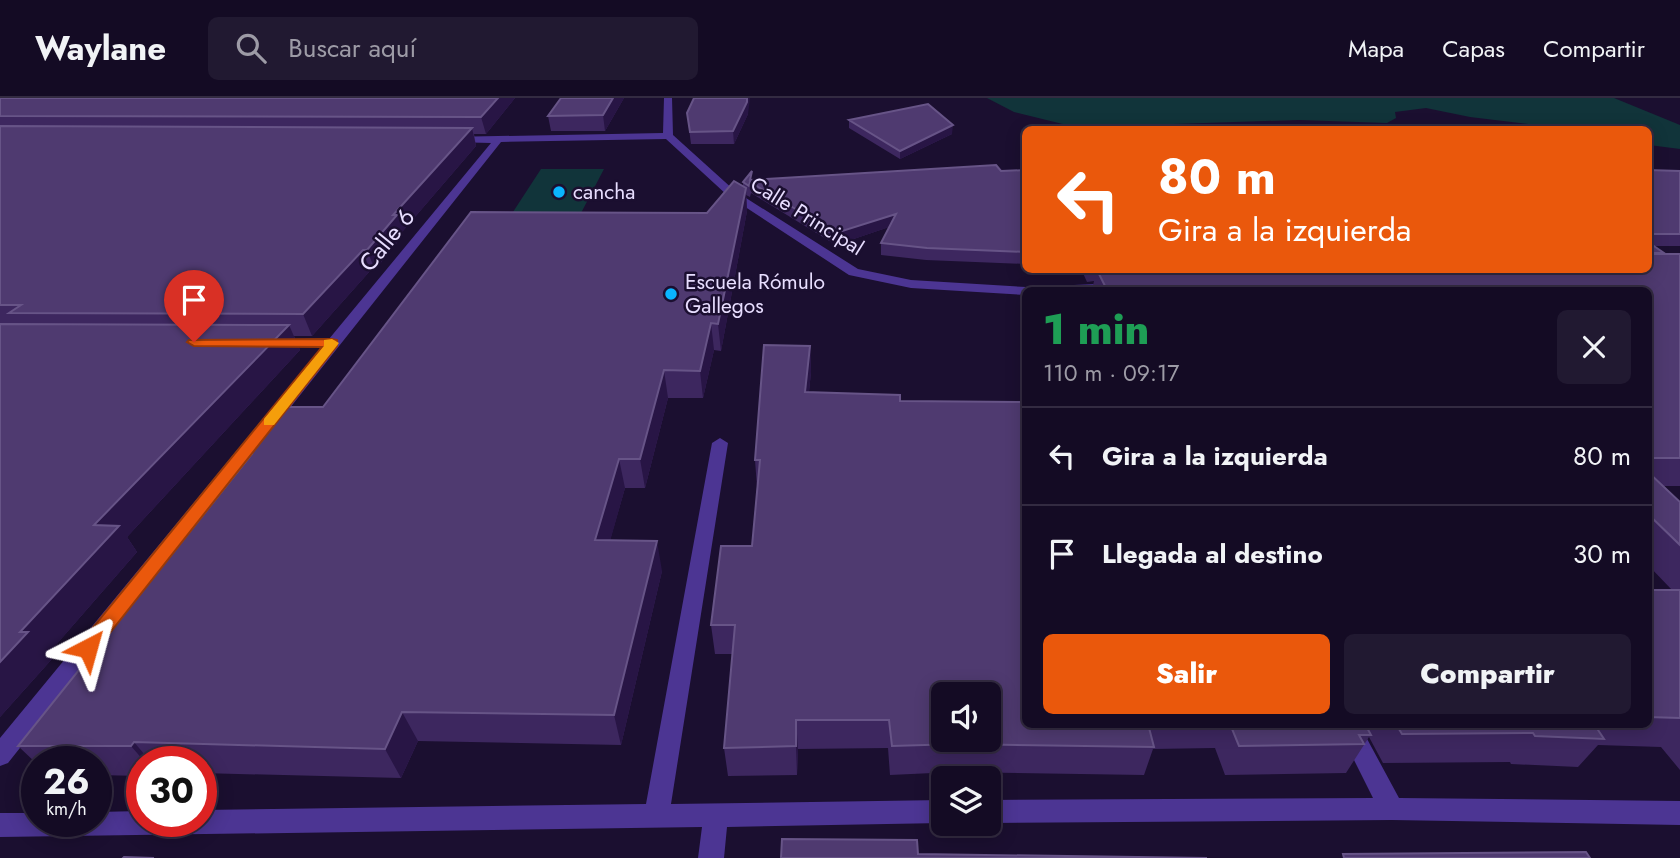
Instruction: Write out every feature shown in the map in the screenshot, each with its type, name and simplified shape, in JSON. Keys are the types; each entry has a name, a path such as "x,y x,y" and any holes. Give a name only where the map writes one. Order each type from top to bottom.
{"street":[{"path":"442,139 668,136 668,98"},
{"name":"Calle Principal","path":"668,136 731,193 854,272 911,284 1022,291"},
{"name":"Calle 6","path":"0,756 498,140"},
{"path":"263,343 332,343"},
{"path":"657,814 720,443"},
{"path":"1348,728 1392,809"},
{"path":"1001,812 1392,809 1680,813"},
{"path":"0,825 931,812"},
{"path":"711,858 716,813"}],"green space":[{"path":"987,98 1614,98 1680,125 1680,149 1652,145 1652,126 1545,126 1470,117 1426,108 1395,112 1396,118 1387,123 1299,120 1167,126 1071,126 1014,112"},
{"name":"cancha","path":"541,169 604,169 580,215 511,215"}],"building":[{"path":"0,98 498,98 481,117 0,116"},
{"path":"561,98 613,98 603,115 548,116"},
{"path":"694,98 747,98 747,102 733,131 690,132 687,113"},
{"path":"928,104 953,125 900,151 849,120"},
{"path":"0,126 472,128 393,215 397,215 367,250 363,250 303,314 9,313 21,305 0,305"},
{"path":"996,165 1001,171 1022,170 1022,252 927,248 881,243 896,214 836,233 750,182 749,186 743,182 752,171 750,180"},
{"path":"1652,170 1680,171 1680,234 1652,234"},
{"path":"734,181 746,188 718,324 711,323 700,371 664,370 640,459 619,459 595,540 657,541 614,715 402,712 385,749 134,742 131,746 18,746 252,454 247,450 281,407 323,407 471,212 707,213"},
{"path":"1652,245 1664,253 1652,253"},
{"path":"1652,254 1680,254 1680,458 1652,458 1652,287 1106,287 1098,273 1652,273"},
{"path":"0,324 289,325 94,525 119,526 20,632 28,632 0,662"},
{"path":"764,345 810,346 805,392 900,395 900,401 1022,402 1022,728 1149,728 1154,747 1001,745 1001,682 931,682 931,745 892,746 889,720 796,720 796,746 724,748 735,625 711,625 721,546 752,546 760,460 755,460"},
{"path":"1652,476 1680,502 1680,545 1652,518"},
{"path":"1652,590 1680,590 1680,718 1652,717"},
{"path":"1232,728 1367,728 1371,735 1359,735 1364,744 1239,746"},
{"path":"1398,728 1597,728 1604,739 1535,736 1533,733 1402,734"},
{"path":"782,839 917,840 918,854 1207,858 781,858"},
{"path":"1586,852 1590,858 1344,858 1343,854"}],"slow traffic":[{"path":"269,422 332,343 328,343"}],"place":[{"name":"cancha","path":"559,192"},
{"name":"Escuela Rómulo Gallegos","path":"671,294"}],"route":[{"path":"88,648 332,343 194,342"}]}
